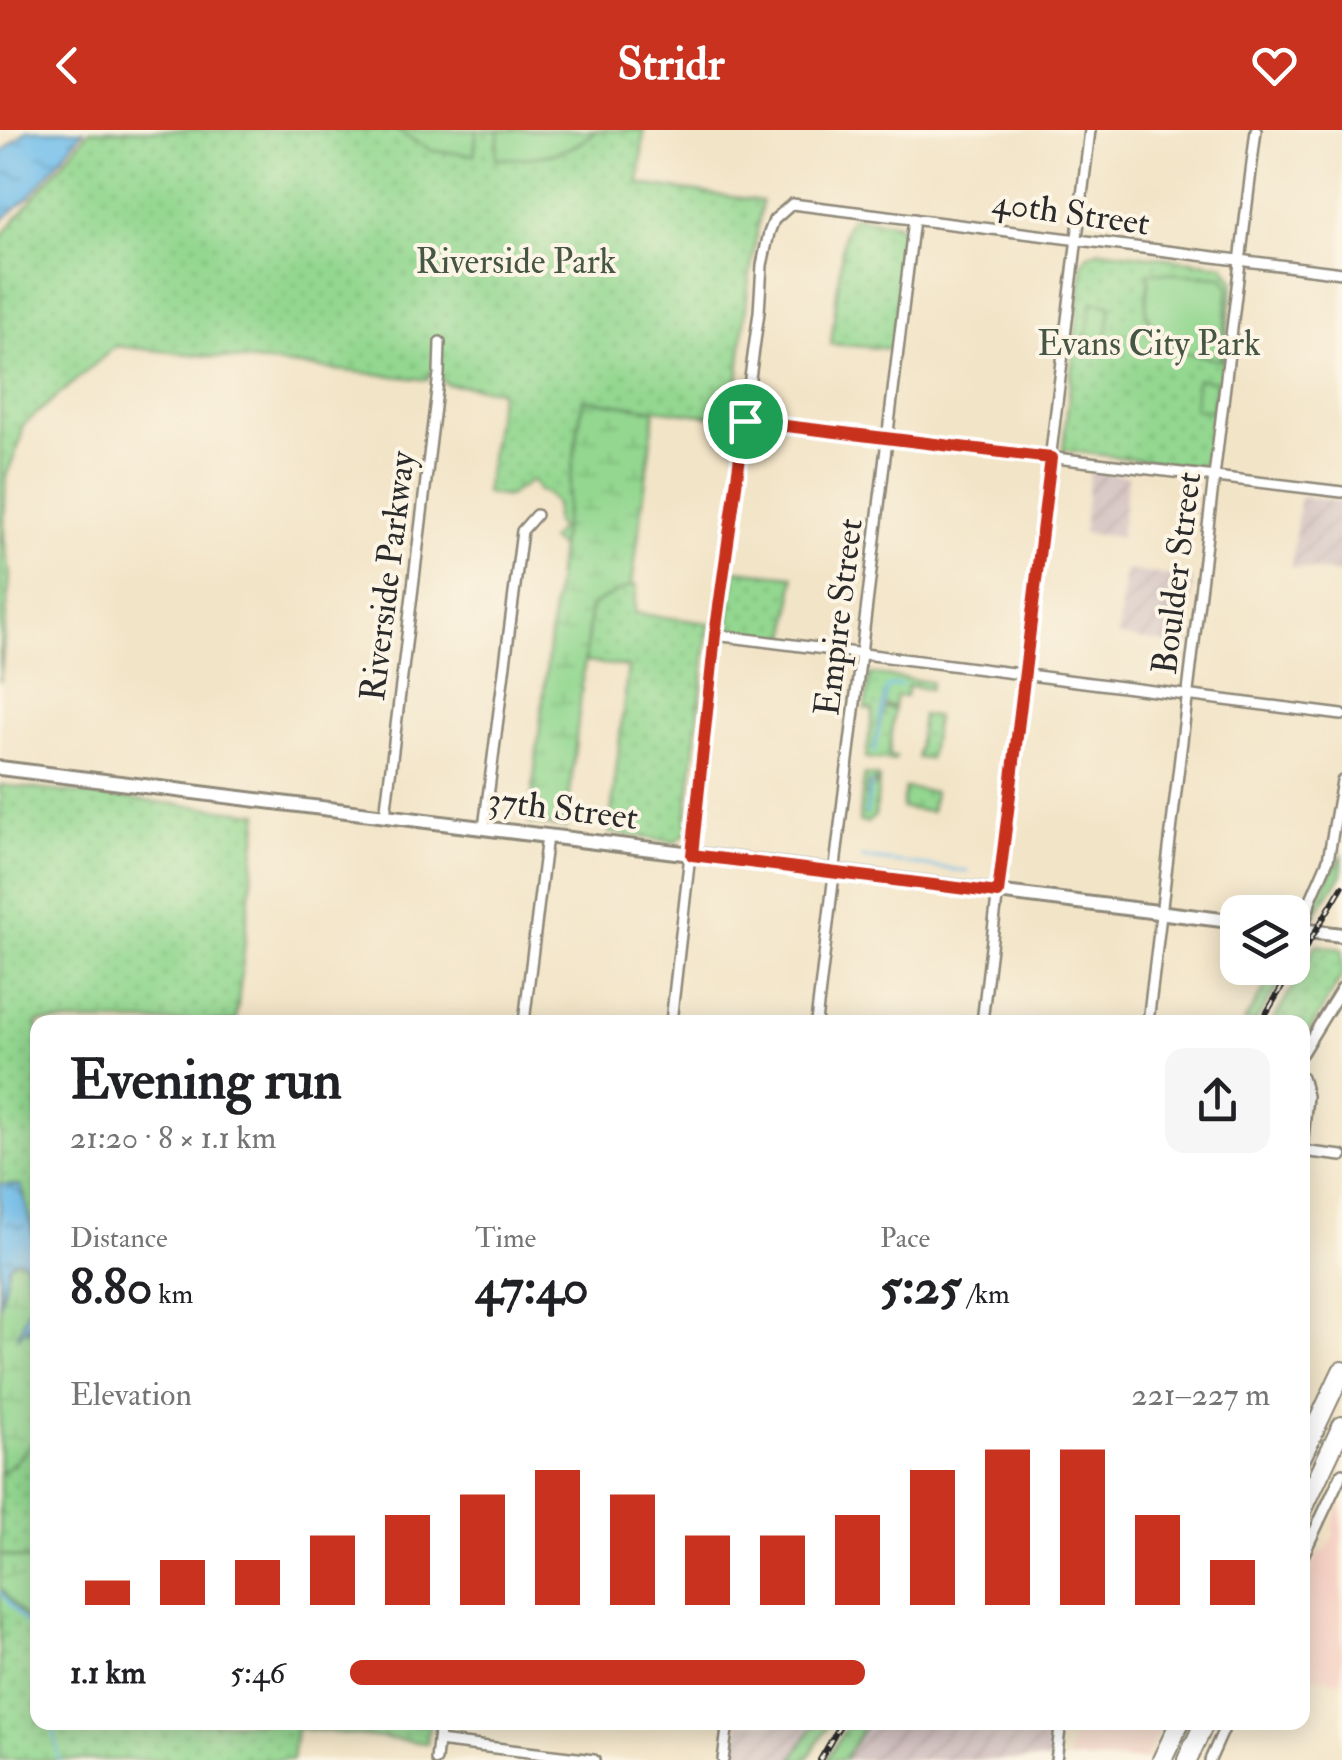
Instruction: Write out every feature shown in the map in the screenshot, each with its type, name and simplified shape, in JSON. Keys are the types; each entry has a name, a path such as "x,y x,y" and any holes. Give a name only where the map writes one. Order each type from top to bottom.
{"highway":[{"path":"1310,1439 1342,1370"},
{"path":"1310,1494 1342,1426"},
{"path":"1162,1760 1176,1730"},
{"path":"1187,1760 1201,1730"}],"main road":[{"name":"37th Street","path":"0,768 1220,920"},
{"path":"1310,931 1342,935"}],"street":[{"path":"983,1015 1090,130"},
{"name":"Boulder Street","path":"1149,1015 1256,130"},
{"name":"40th Street","path":"745,421 769,233 774,220 792,204 1342,274"},
{"name":"Empire Street","path":"817,1015 914,219"},
{"name":"Riverside Parkway","path":"385,816 440,374 440,342"},
{"path":"672,1015 715,635 745,421 1342,492"},
{"path":"484,828 522,531 536,514"},
{"path":"715,635 1342,716"},
{"path":"1310,901 1328,860 1342,782"},
{"path":"525,1015 547,836"},
{"path":"1310,1040 1342,988"},
{"path":"1310,1152 1342,1156"},
{"path":"1310,1541 1342,1473"},
{"path":"436,1760 439,1730"},
{"path":"723,1760 727,1730"},
{"path":"1056,1760 1060,1730"},
{"path":"1210,1760 1223,1730"},
{"path":"438,1741 594,1760"}],"shaded area":[{"path":"1090,471 1128,476 1120,537 1083,533"},
{"path":"1300,497 1342,502 1342,574 1291,567"},
{"path":"1125,570 1193,579 1188,646 1118,636"},
{"path":"1342,1501 1342,1681 1310,1676 1310,1570 1319,1551 1325,1553 1335,1533 1333,1522"},
{"path":"738,1730 811,1730 792,1760 734,1760"},
{"path":"861,1730 1052,1730 1048,1760 844,1760"},
{"path":"1073,1730 1159,1730 1144,1760 1069,1760"}],"green space":[{"name":"Riverside Park","path":"90,130 644,130 639,184 762,201 734,419 583,400 560,548 550,540 560,528 555,523 555,504 532,480 507,497 485,493 500,390 447,384 430,372 428,380 116,346 22,426 21,440 6,476 4,537 10,576 0,682 0,238"},
{"path":"395,130 477,130 474,155 433,151"},
{"path":"499,130 597,130 562,151 496,159"},
{"path":"851,217 897,224 906,233 892,349 831,344 844,233"},
{"name":"Evans City Park","path":"1100,250 1224,265 1234,281 1211,452 1205,464 1194,467 1063,450 1083,261"},
{"path":"1149,272 1222,277 1229,286 1221,360 1186,353 1155,336 1146,311"},
{"path":"1092,302 1111,305 1106,341 1087,338"},
{"path":"1197,379 1216,381 1213,411 1194,409"},
{"path":"583,399 655,410 632,585 591,605 566,828 529,823 560,548"},
{"path":"735,570 794,576 788,640 728,632"},
{"path":"637,586 634,613 709,623 685,834 676,842 609,833 628,667 585,662 591,605"},
{"path":"870,674 931,682 930,689 908,686 906,697 896,696 894,707 884,705 885,693 873,751 884,708 894,709 889,756 896,757 894,761 866,758 873,710 865,709"},
{"path":"922,715 936,717 929,759 917,758"},
{"path":"864,775 879,777 879,781 868,783 866,815 870,789 879,782 875,816 867,823 859,822"},
{"path":"0,785 259,813 237,1015 30,1015 30,1730 296,1730 292,1760 0,1760"},
{"path":"905,788 934,792 931,812 902,808"},
{"path":"1342,855 1342,874 1315,914 1316,900"},
{"path":"1316,945 1342,949 1342,976 1310,1030 1310,1015 1277,1015 1294,985 1310,985 1310,956"},
{"path":"1267,985 1279,985 1260,1015 1248,1015"},
{"path":"0,1184 21,1186 30,1217 30,1444 0,1474"},
{"path":"0,1555 30,1560 30,1624 0,1588"},
{"path":"313,1730 428,1730 427,1743"},
{"path":"811,1730 826,1730 807,1760 792,1760"},
{"path":"844,1730 862,1730 844,1760 826,1760"}],"water":[{"path":"27,130 84,130 32,194 0,222 0,154"},
{"path":"0,1184 21,1186 30,1218 30,1290 24,1261 17,1259 9,1264 0,1306"},
{"path":"30,1304 29,1332 28,1326 17,1338"}],"waterway":[{"path":"874,751 886,690 902,685"},
{"path":"866,814 871,783"},
{"path":"861,858 967,871"},
{"path":"0,1592 30,1629"},
{"path":"54,1730 59,1760"}],"railway":[{"path":"1265,1015 1342,887"},
{"path":"820,1760 837,1730"}],"route":[{"path":"745,421 1051,458 998,893 692,855 715,635 745,421"}]}
